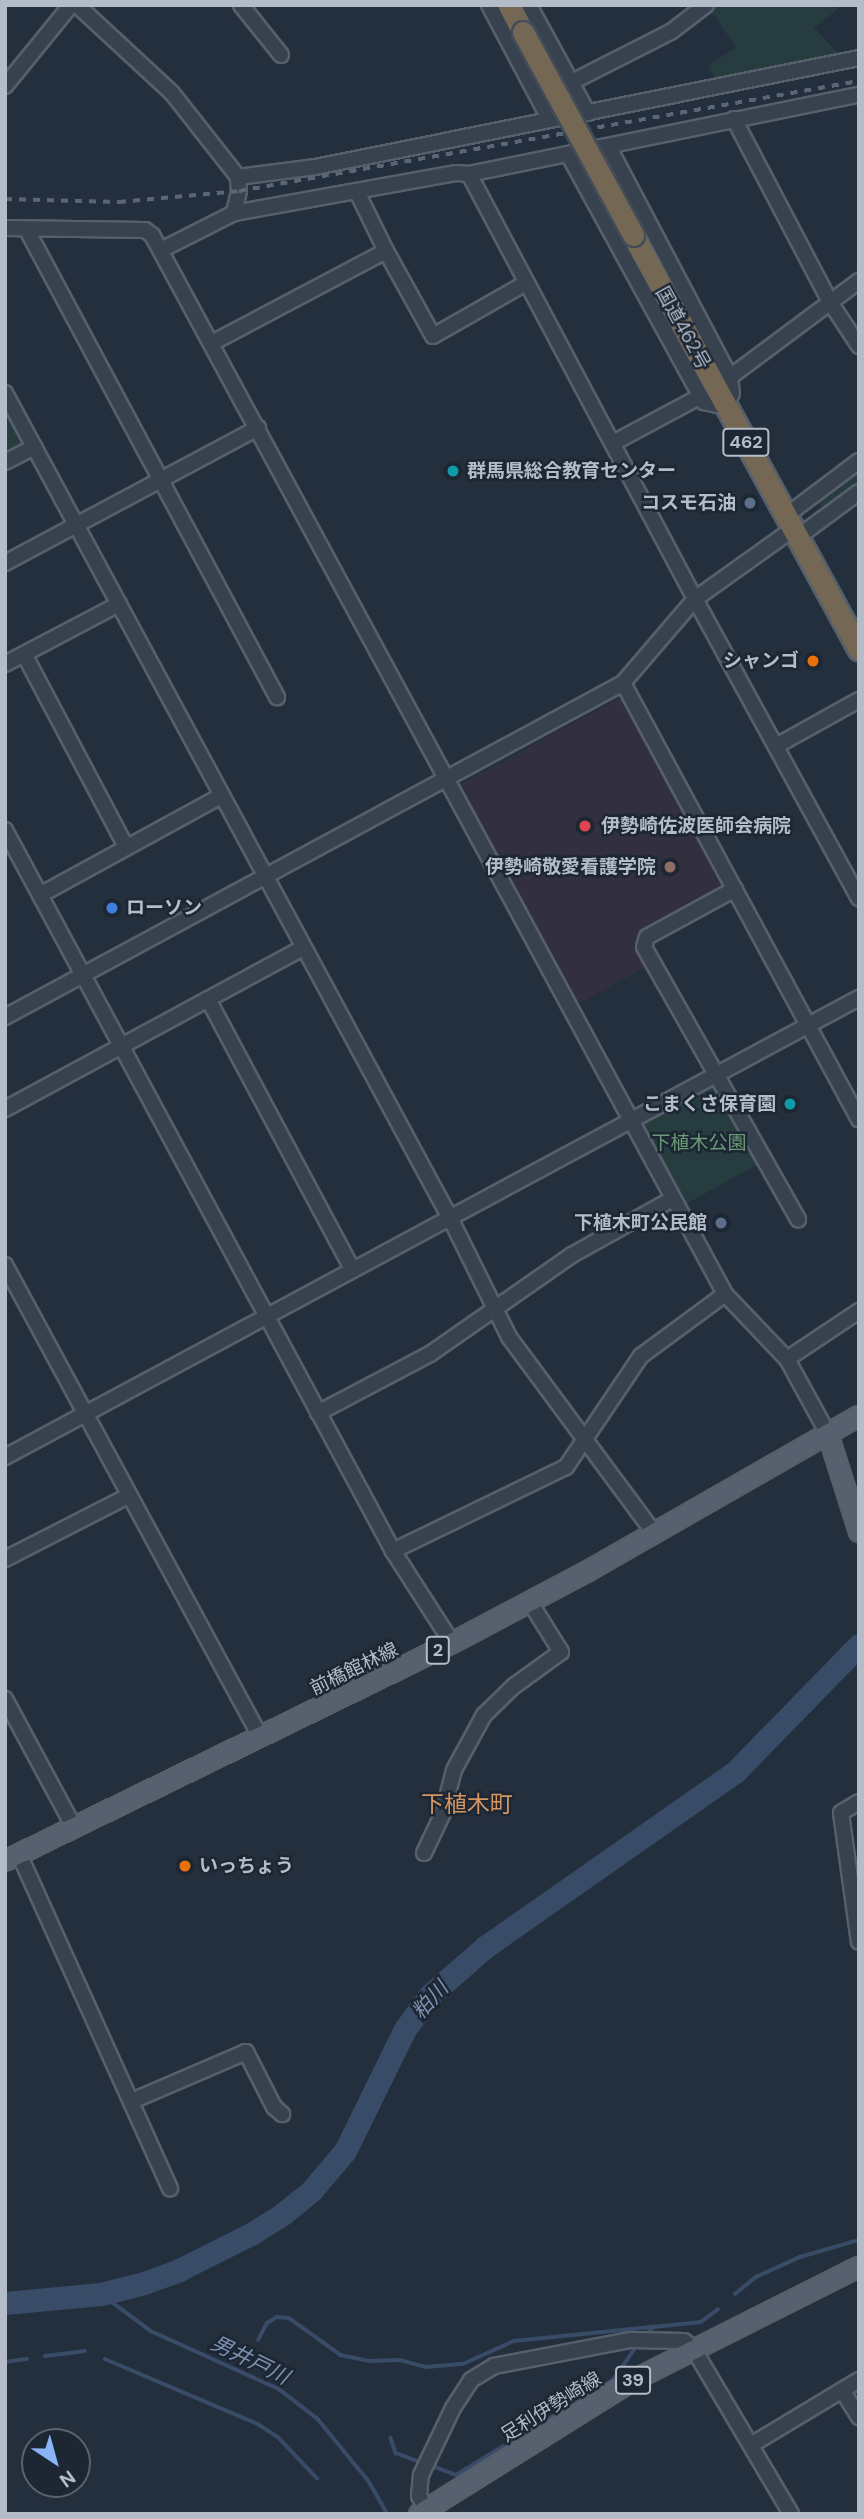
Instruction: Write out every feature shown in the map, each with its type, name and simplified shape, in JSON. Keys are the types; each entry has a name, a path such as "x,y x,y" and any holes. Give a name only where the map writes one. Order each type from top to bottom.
{"highway":[{"name":"国道462号","path":"509,5 859,649"}],"main road":[{"name":"前橋館林線","path":"12,1858 452,1643 654,1533 859,1416"},
{"path":"828,1434 859,1532"},
{"name":"足利伊勢崎線","path":"425,2512 632,2381 692,2348 857,2272"}],"street":[{"path":"5,86 71,5"},
{"path":"77,5 173,93 239,177 239,191 233,213"},
{"path":"241,5 282,55"},
{"path":"489,5 550,120"},
{"path":"529,5 588,113"},
{"path":"572,82 672,31 706,5"},
{"path":"239,177 315,167 859,58"},
{"path":"162,250 233,213 456,173 469,174 859,95"},
{"path":"734,119 830,302 859,346"},
{"path":"568,154 704,402 726,407 733,393 730,377 608,146"},
{"path":"469,174 695,599 859,898"},
{"path":"358,192 386,251 433,336 526,284"},
{"path":"5,228 145,230 162,250 725,1294 787,1359 828,1434"},
{"path":"27,230 277,696"},
{"path":"212,343 386,251"},
{"path":"730,377 859,281"},
{"path":"5,393 450,1218 493,1309 509,1337 584,1442 654,1533"},
{"path":"613,443 701,396"},
{"path":"5,563 258,428"},
{"path":"5,462 34,447"},
{"path":"793,527 859,461"},
{"path":"5,1017 623,683 695,599 793,527 859,492"},
{"path":"5,664 119,604"},
{"path":"24,654 126,847"},
{"path":"623,683 859,1119"},
{"path":"776,746 859,700"},
{"path":"40,895 222,796"},
{"path":"5,830 393,1551 452,1643"},
{"path":"735,889 647,937 645,947 798,1219"},
{"path":"5,1109 303,948"},
{"path":"5,1457 859,998"},
{"path":"208,999 353,1270"},
{"path":"318,1413 430,1354 572,1255 672,1199"},
{"path":"5,1265 261,1738"},
{"path":"393,1551 566,1467 641,1356 725,1294"},
{"path":"787,1359 859,1311"},
{"path":"5,1559 128,1496"},
{"path":"425,1853 439,1824 454,1770 484,1715 514,1686 561,1652 530,1602"},
{"path":"5,1699 74,1827"},
{"path":"859,1802 841,1813 859,1942"},
{"path":"12,1858 132,2101 170,2188"},
{"path":"132,2101 246,2052 274,2107 282,2114"},
{"path":"425,2512 419,2496 421,2475 453,2408 471,2379 494,2366 630,2340 684,2341 692,2348 791,2514"},
{"path":"751,2445 859,2380"},
{"path":"842,2390 859,2417"}],"shaded area":[{"path":"620,698 628,699 727,886 644,936 650,965 574,1006 459,791 461,784"}],"green space":[{"path":"713,5 836,5 838,9 814,28 839,54 716,80 708,66 736,47 709,8"},
{"path":"5,405 25,441 22,446 5,456"},
{"path":"859,466 859,487 830,509 823,509 818,499"},
{"name":"下植木公園","path":"715,1085 759,1164 687,1203 643,1125"}],"waterway":[{"name":"粕川","path":"5,2303 101,2294 144,2283 179,2270 251,2234 284,2213 312,2190 345,2151 405,2029 430,1995 485,1947 736,1771 859,1645"},
{"path":"735,2294 756,2277 800,2257 859,2240"},
{"name":"男井戸川","path":"101,2294 151,2331 279,2389 318,2419 368,2480 388,2514"},
{"path":"645,2336 653,2327 701,2322 718,2309"},
{"path":"258,2340 267,2323 277,2317 289,2318 341,2355 370,2361 400,2360 426,2367 463,2364 514,2341 653,2327"},
{"path":"430,2465 456,2475 613,2380 638,2344"},
{"path":"45,2356 85,2351"},
{"path":"5,2362 27,2359"},
{"path":"105,2359 258,2424 278,2437 317,2478"},
{"path":"391,2438 396,2453 422,2463"}],"railway":[{"path":"5,199 119,202 239,191 859,81"}],"place":[{"name":"群馬県総合教育センター","path":"453,471"},
{"name":"コスモ石油","path":"750,503"},
{"name":"シャンゴ","path":"813,661"},
{"name":"伊勢崎佐波医師会病院","path":"585,826"},
{"name":"伊勢崎敬愛看護学院","path":"670,867"},
{"name":"ローソン","path":"112,908"},
{"name":"こまくさ保育園","path":"790,1104"},
{"name":"下植木町公民館","path":"721,1223"},
{"name":"いっちょう","path":"185,1866"}],"district":[{"name":"下植木町","path":"467,1804"}]}
